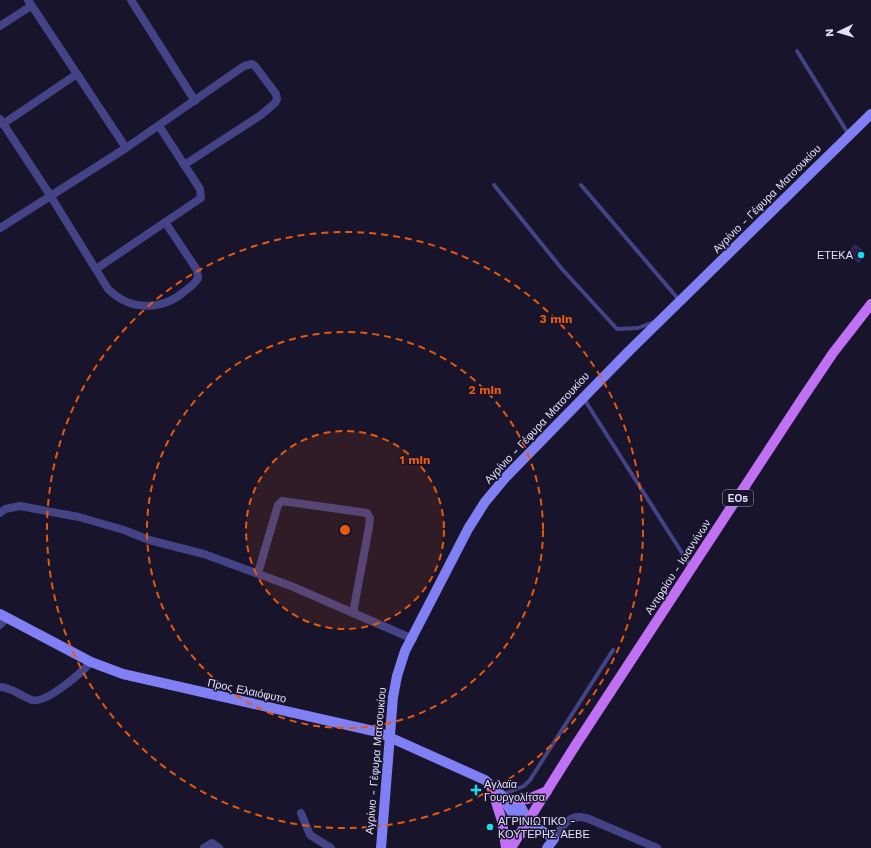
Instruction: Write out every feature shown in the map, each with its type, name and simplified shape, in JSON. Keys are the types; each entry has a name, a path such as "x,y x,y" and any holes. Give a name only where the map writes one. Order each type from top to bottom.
{"main road":[{"name":"Αγρίνιο - Γέφυρα Ματσουκίου","path":"381,848 394,689 405,651 413,639 468,529 485,502 505,478 583,397 871,114"},
{"name":"Αντιρρίου - Ιωαννίνων","path":"511,848 546,791 691,567 814,381 871,304"},
{"name":"Προς Ελαιόφυτο","path":"2,619 91,662 123,674 366,728 390,736 476,775 521,807 528,821"},
{"path":"491,786 502,821 506,848"},
{"path":"506,797 528,799 546,791"},
{"path":"528,821 554,839 547,848"}],"street":[{"path":"131,0 194,101"},
{"path":"0,26 30,3 126,148"},
{"path":"0,228 126,148 244,66 252,64 276,94 277,99 275,103 261,115 184,165"},
{"path":"77,74 2,122 50,195 108,289 129,304 144,306 158,305 169,302 178,297 196,282 199,276 197,270 165,222"},
{"path":"96,269 201,198 200,189 159,126"},
{"path":"258,573 278,505 282,501 367,513 370,518 369,527 353,613"},
{"path":"2,509 20,506 79,517 124,530 149,540 204,554 258,573 413,639"},
{"path":"0,687 4,687 33,700 40,700 76,676 91,662"},
{"path":"301,813 310,835 331,848"},
{"path":"554,839 566,822 578,816 589,819 657,848"},
{"path":"204,848 212,843 219,848"}],"lane":[{"path":"797,51 849,135"},
{"path":"494,185 544,249 607,320 617,329 638,328 662,319"},
{"path":"581,185 680,302"},
{"path":"583,397 691,567"},
{"path":"506,797 524,786 530,780 613,650"}],"building":[{"path":"855,245 865,253 859,262 848,254"}],"place":[{"name":"ΕΤΕΚΑ","path":"861,255"},
{"name":"Αγλαϊα Γουργολίτσα","path":"476,790"},
{"name":"ΑΓΡΙΝΙΩΤΙΚΟ - ΚΟΥΤΕΡΗΣ ΑΕΒΕ","path":"490,827"}]}
